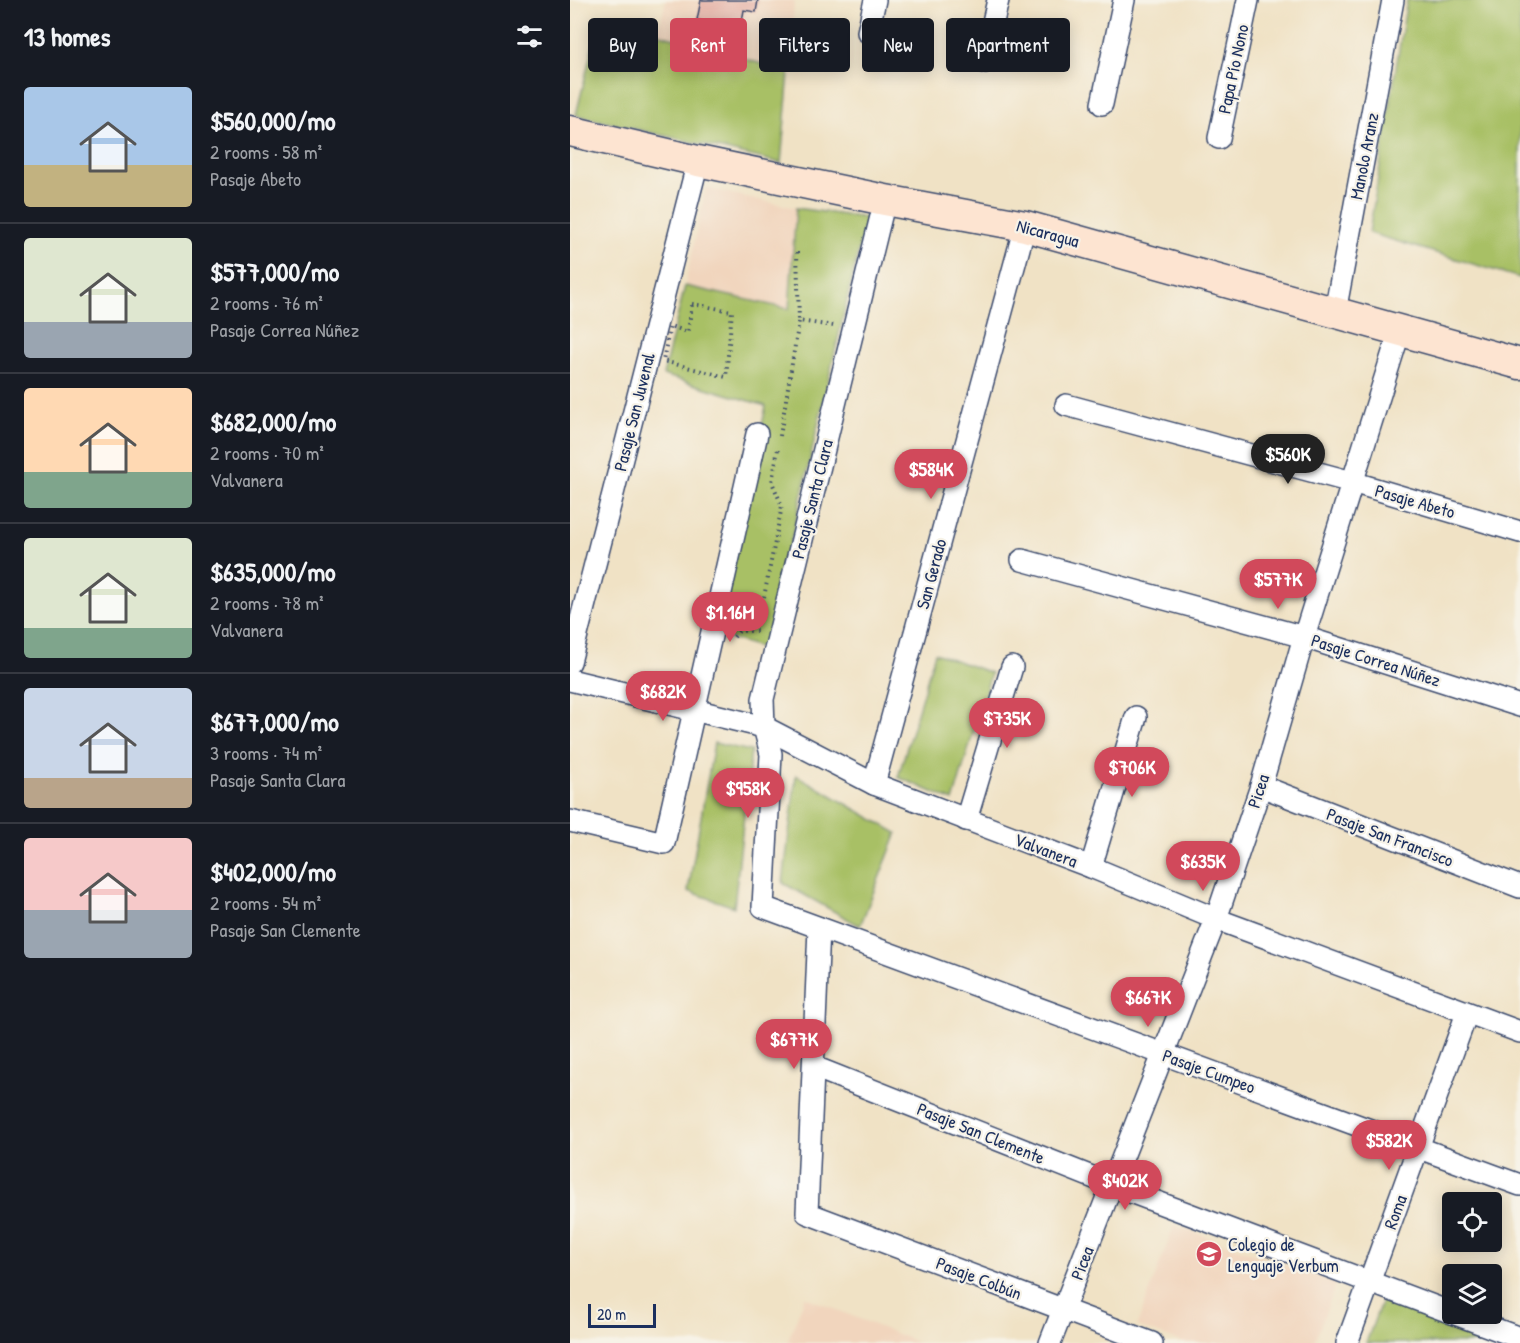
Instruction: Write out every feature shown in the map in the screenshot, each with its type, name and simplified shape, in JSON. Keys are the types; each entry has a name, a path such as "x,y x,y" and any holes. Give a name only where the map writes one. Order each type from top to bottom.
{"street":[{"path":"871,18 875,0"},
{"path":"994,18 998,0"},
{"path":"1102,104 1124,0"},
{"name":"Papa Pío Nono","path":"1219,138 1248,0"},
{"name":"Manolo Aranz","path":"1335,312 1393,0"},
{"name":"Nicaragua","path":"570,131 698,161 1025,226 1520,364"},
{"name":"Pasaje San Juvenal","path":"570,662 698,161"},
{"name":"Pasaje Santa Clara","path":"763,907 771,754 764,727 763,699 885,200"},
{"name":"San Gerado","path":"874,784 1025,226"},
{"name":"Picea","path":"1050,1343 1216,919 1261,786 1304,637 1400,330"},
{"name":"Pasaje Abeto","path":"1066,405 1352,482 1520,532"},
{"path":"570,821 664,843 757,434"},
{"name":"Pasaje Correa Núñez","path":"1022,560 1304,637 1520,706"},
{"path":"966,820 1012,667"},
{"name":"Valvanera","path":"570,680 764,727 874,784 1091,867 1216,919 1520,1032"},
{"path":"1091,867 1136,717"},
{"name":"Pasaje San Francisco","path":"1261,786 1520,887"},
{"name":"Pasaje Cumpeo","path":"763,907 1520,1185"},
{"path":"814,1067 819,928"},
{"name":"Roma","path":"1347,1343 1467,1013"},
{"name":"Pasaje San Clemente","path":"814,1067 1112,1185 1442,1309"},
{"name":"Pasaje Colbún","path":"814,1067 807,1213 1152,1343"},
{"name":"Pasaje San Clemente","path":"1482,1324 1520,1338"}],"path":[{"path":"761,608 782,506 772,482 799,321 797,252"},
{"path":"692,304 732,311 726,377 663,361 670,326 688,332 692,304"},
{"path":"799,321 854,327"},
{"path":"710,643 732,639 739,631 757,631 759,619"}],"shaded area":[{"path":"666,0 794,0 793,18 759,18 759,63 747,59 747,18 670,18 670,37 658,33"},
{"path":"706,188 796,208 789,309 685,286"},
{"name":"Colegio de Lenguaje Verbum","path":"1174,1225 1336,1284 1314,1343 1184,1343 1137,1326"},
{"path":"805,1297 919,1343 787,1343"}],"green space":[{"path":"1407,0 1520,0 1520,278 1369,233"},
{"path":"658,33 670,37 670,72 747,72 747,60 759,63 759,72 789,72 781,163 576,115 588,66 588,72 658,72"},
{"path":"796,208 866,218 766,649 719,635 766,406 663,375 685,286 789,309"},
{"path":"935,653 991,673 953,801 898,777"},
{"path":"714,743 751,751 734,907 688,891"},
{"path":"796,775 897,833 860,926 783,883"},
{"path":"1382,1300 1442,1321 1442,1324 1450,1324 1493,1339 1492,1343 1366,1343"}],"building":[{"path":"701,0 758,0 756,12 744,10 743,18 697,18"}],"place":[{"name":"Colegio de Lenguaje Verbum","path":"1209,1254"}]}
